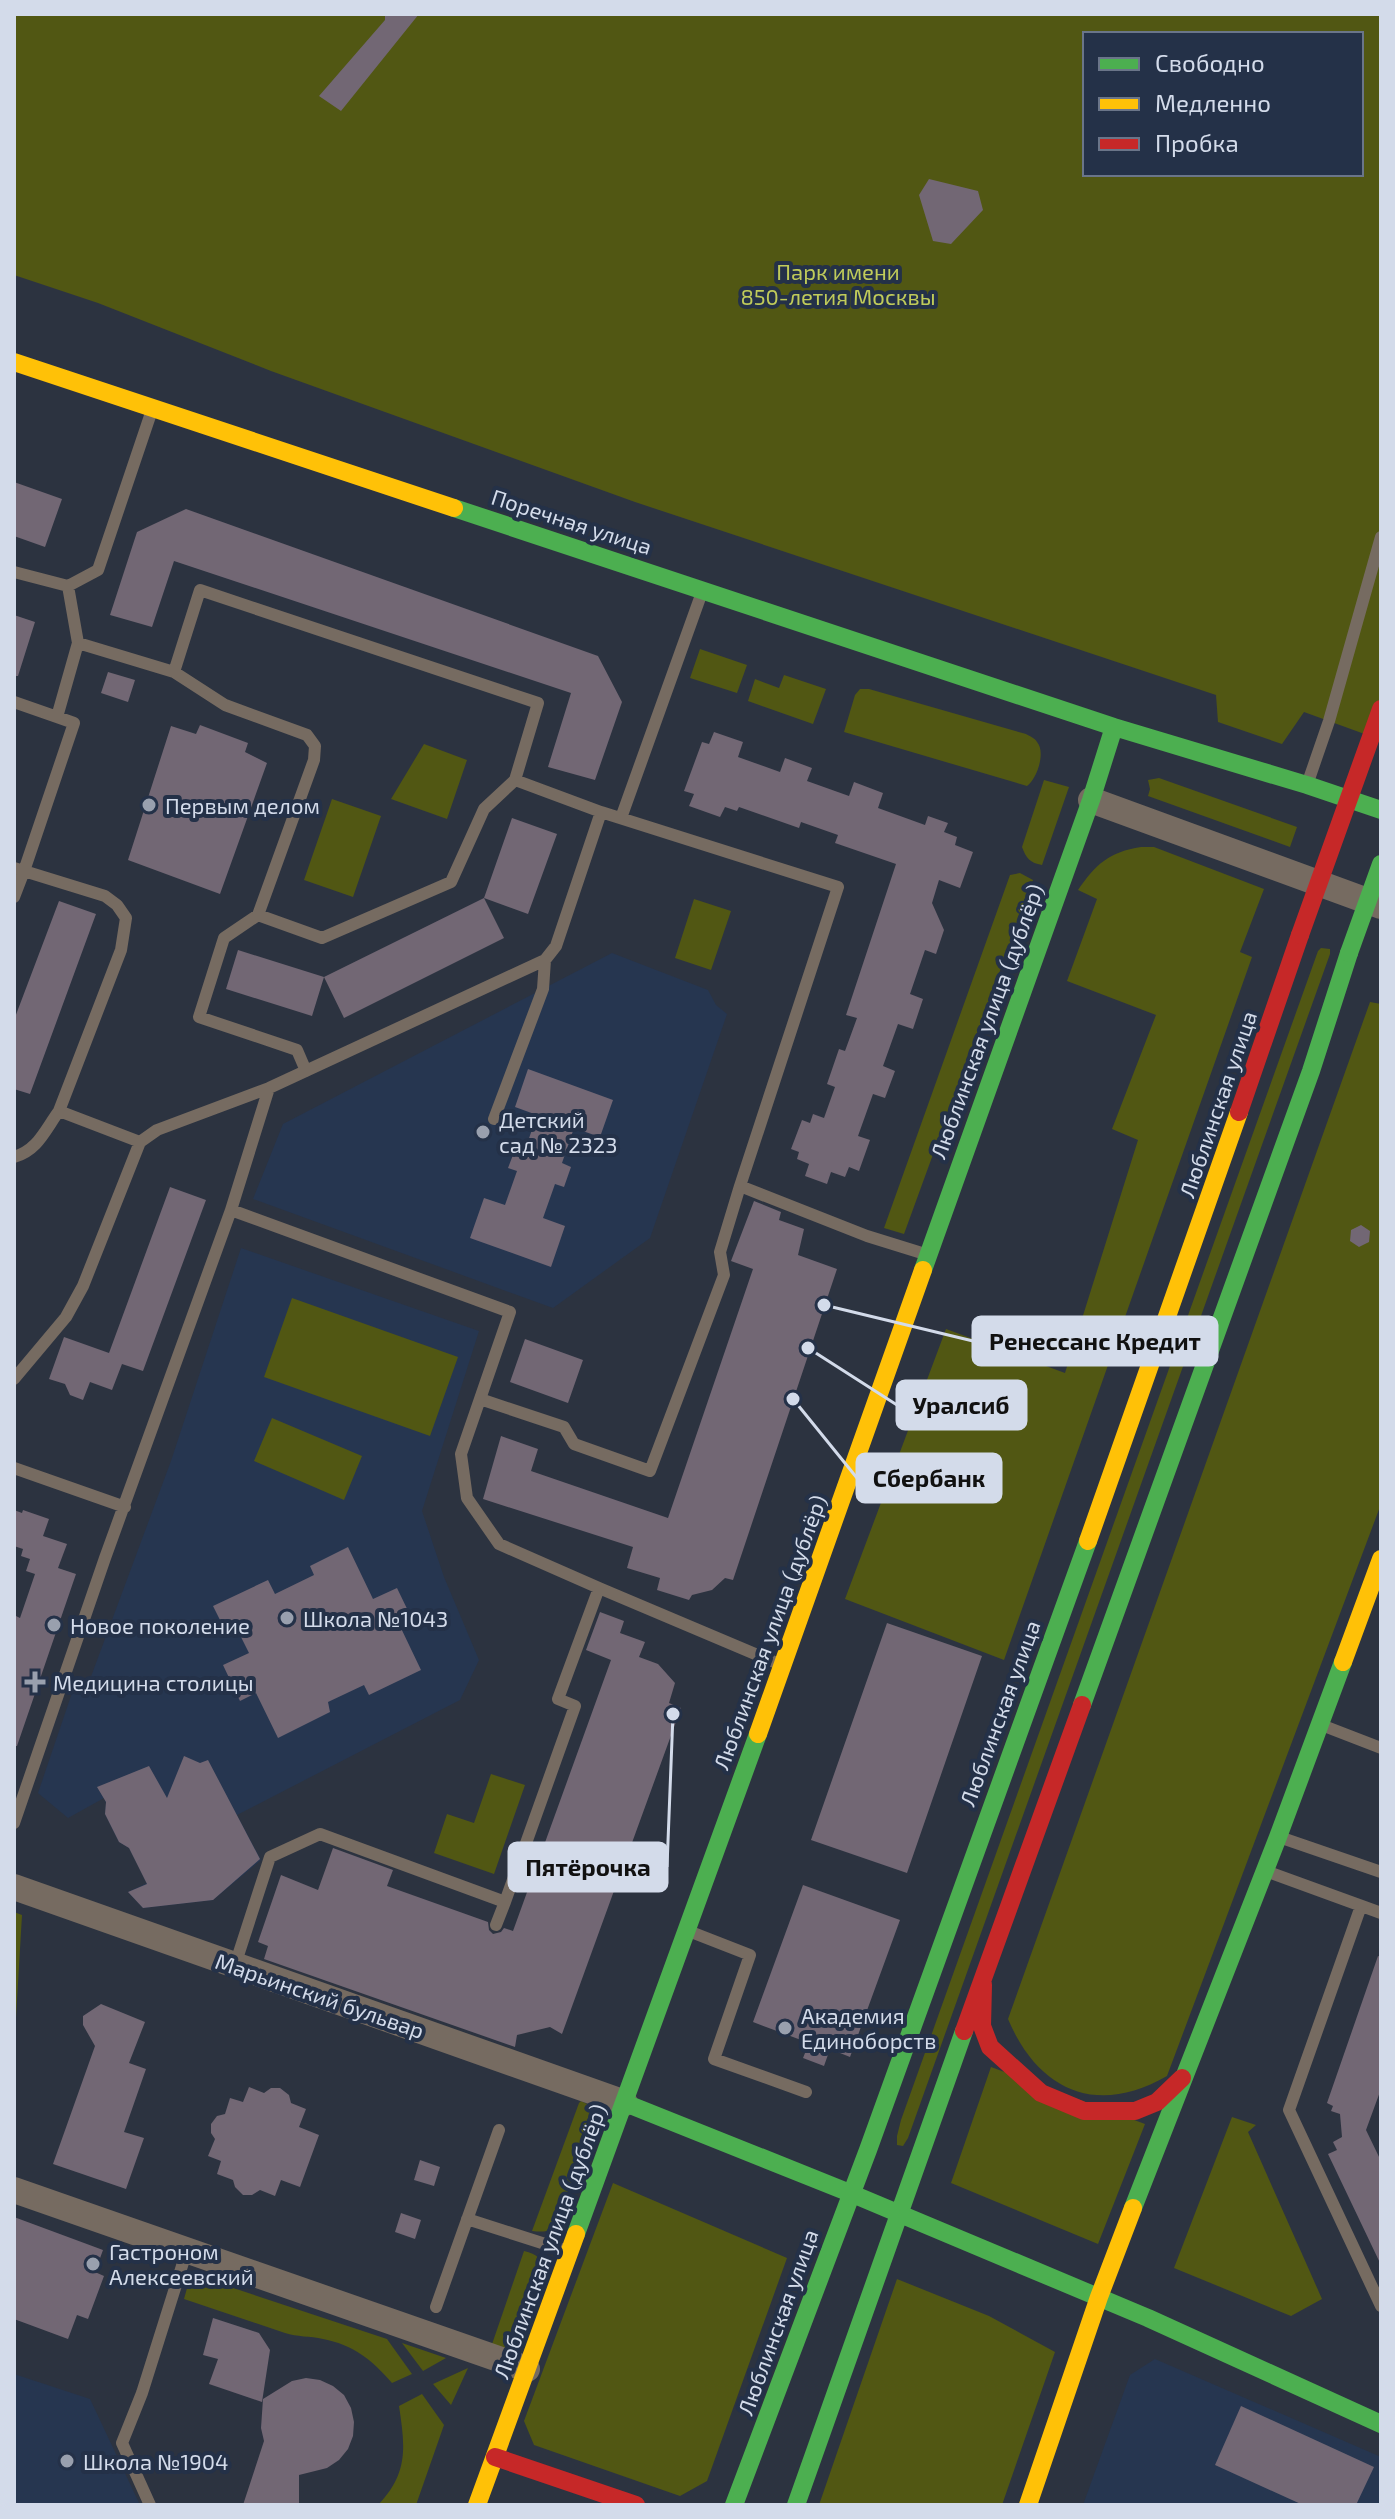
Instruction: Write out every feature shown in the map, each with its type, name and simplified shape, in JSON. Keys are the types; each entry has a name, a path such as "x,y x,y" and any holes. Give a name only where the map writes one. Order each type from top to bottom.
{"main road":[{"name":"Поречная улица","path":"14,362 1114,727 1381,810"},
{"name":"Люблинская улица","path":"734,2505 1181,1282 1381,709"},
{"name":"Люблинская улица (дублёр)","path":"477,2505 688,1931 1091,800 1114,727"},
{"path":"796,2505 915,2166 1311,1071 1381,864"},
{"path":"1028,2505 1099,2297 1278,1837 1381,1559"},
{"path":"983,1980 982,2026 990,2047 1041,2093 1084,2111 1135,2111 1157,2102 1183,2077"},
{"path":"625,2103 1099,2297 1381,2424"},
{"path":"495,2457 636,2505"}],"street":[{"path":"1091,800 1381,907"},
{"name":"Марьинский бульвар","path":"14,1887 235,1965 456,2036 625,2103"},
{"path":"14,2190 527,2369"}],"lane":[{"path":"14,572 68,586 98,570 153,408"},
{"path":"1307,785 1329,721 1381,537"},
{"path":"57,717 78,643 68,586"},
{"path":"174,672 200,590 538,703 515,780 484,809 451,882 322,938 258,915"},
{"path":"621,818 703,590"},
{"path":"78,643 174,672 225,705 307,735 315,746 314,760 258,915 224,938 199,1017 297,1050 306,1071"},
{"path":"14,702 74,723 19,869 14,897"},
{"path":"1359,803 1374,757"},
{"path":"480,1399 564,1427 574,1444 650,1471 724,1275 720,1252 838,887 601,812 515,780"},
{"path":"14,1379 66,1317 83,1286 140,1142 157,1130 269,1088 545,960 556,946 601,812"},
{"path":"14,1157 29,1152 59,1111 121,950 126,918 117,905 105,896 19,869"},
{"path":"494,1119 543,989 545,960"},
{"path":"14,1823 105,1558 231,1210 269,1088"},
{"path":"59,1111 140,1142"},
{"path":"740,1186 867,1236 928,1255"},
{"path":"231,1210 510,1312 461,1454 467,1498 499,1544 782,1666"},
{"path":"14,1468 125,1507"},
{"path":"496,1925 575,1706 558,1699 599,1588"},
{"path":"1320,1724 1381,1748"},
{"path":"235,1965 270,1857 320,1834 505,1902"},
{"path":"1278,1837 1381,1872"},
{"path":"1265,1871 1381,1913"},
{"path":"1361,1906 1289,2110 1381,2306"},
{"path":"688,1931 750,1955 714,2059 806,2092"},
{"path":"436,2307 499,2130"},
{"path":"467,2219 570,2252"},
{"path":"150,2505 122,2443 142,2393 187,2250"}],"shaded area":[{"name":"Детский сад № 2323","path":"612,953 708,990 716,1005 727,1014 650,1238 553,1308 253,1199 283,1124"},
{"name":"Школа №1043","path":"241,1248 479,1331 422,1511 444,1577 479,1660 460,1700 237,1815 261,1860 213,1900 143,1908 128,1892 147,1883 129,1848 119,1842 105,1814 104,1798 68,1818 38,1793 73,1690 85,1691 89,1682 171,1461"},
{"path":"1155,2359 1381,2457 1381,2505 1083,2505 1130,2375"},
{"name":"Школа №1904","path":"14,2374 90,2399 140,2505 14,2505"}],"green space":[{"name":"Парк имени 850-летия Москвы","path":"14,14 1381,14 1381,740 1304,712 1282,744 1218,722 1216,695 635,502 271,371 98,303 14,275"},
{"path":"700,649 747,665 737,693 690,678"},
{"path":"784,675 826,689 813,724 748,701 755,679 779,688"},
{"path":"860,689 1026,734 1040,746 1039,765 1034,778 1027,786 844,732 855,695"},
{"path":"424,744 467,760 447,819 391,799"},
{"path":"1159,778 1297,827 1290,847 1148,796 1148,780"},
{"path":"1044,780 1069,787 1042,865 1029,859 1022,847"},
{"path":"332,799 381,816 353,897 304,880"},
{"path":"1154,847 1264,889 1240,952 1252,957 1004,1660 845,1599 946,1329 1065,1373 1138,1140 1112,1129 1156,1015 1067,981 1097,899 1078,890 1104,861 1120,852"},
{"path":"1020,873 1033,880 904,1234 884,1228 1010,875"},
{"path":"694,899 731,911 711,970 675,958"},
{"path":"1321,948 1330,949 1330,954 908,2138 903,2146 897,2145 901,2120"},
{"path":"1370,1002 1381,1004 1381,1504 1167,2076 1142,2088 1117,2094 1095,2095 1073,2090 1054,2080 1036,2064 1008,2019"},
{"path":"292,1298 458,1357 430,1436 264,1377"},
{"path":"272,1418 362,1456 344,1500 254,1461"},
{"path":"491,1774 525,1785 494,1874 434,1853 447,1814 474,1823"},
{"path":"14,1912 22,1915 14,2052"},
{"path":"991,2067 1145,2124 1098,2244 951,2183"},
{"path":"579,2103 589,2105 591,2119 559,2221 551,2230 532,2231"},
{"path":"1232,2117 1256,2125 1248,2132 1322,2299 1291,2316 1174,2268"},
{"path":"613,2183 787,2258 707,2481 680,2496 534,2445 524,2421"},
{"path":"524,2251 539,2258 543,2274 513,2346 504,2352 490,2350"},
{"path":"191,2274 387,2339 412,2374 392,2383 370,2361 344,2345 285,2333 184,2299"},
{"path":"897,2279 989,2316 1055,2352 1002,2505 819,2505"},
{"path":"402,2343 446,2358 423,2371"},
{"path":"468,2368 451,2405 433,2384"},
{"path":"422,2394 444,2425 416,2505 378,2505 400,2470 403,2434 399,2406"}],"building":[{"path":"385,14 419,14 341,111 319,96 385,20"},
{"path":"929,179 978,191 983,210 951,244 933,241 919,195"},
{"path":"14,482 62,499 45,547 14,536"},
{"path":"186,509 598,656 622,702 595,780 548,767 571,693 174,561 152,627 110,615 137,532"},
{"path":"14,615 35,622 18,676 14,676"},
{"path":"108,672 135,680 128,702 101,693"},
{"path":"200,725 248,743 245,752 267,763 220,894 128,860 171,726 196,734"},
{"path":"714,732 743,742 738,757 780,772 785,758 812,768 807,781 849,796 854,782 883,793 878,808 925,825 928,816 948,823 944,832 957,837 955,845 973,852 960,888 939,880 932,903 944,930 936,954 925,950 910,994 923,999 913,1029 898,1024 883,1066 895,1071 885,1098 873,1094 858,1136 870,1140 859,1171 849,1167 845,1177 831,1172 827,1184 805,1176 809,1164 797,1159 799,1152 791,1149 802,1120 810,1123 813,1114 824,1118 835,1087 827,1084 839,1049 845,1051 857,1018 846,1015 896,864 835,843 838,835 801,822 799,828 739,807 737,811 725,807 720,817 689,806 694,794 684,791 702,742 709,744"},
{"path":"512,818 557,834 528,914 484,898"},
{"path":"484,898 504,938 344,1018 324,977"},
{"path":"59,901 96,914 30,1094 14,1089 14,1020"},
{"path":"238,950 324,977 312,1016 226,989"},
{"path":"528,1069 613,1100 600,1137 574,1128 562,1163 571,1167 564,1187 555,1184 543,1218 565,1226 551,1267 470,1238 484,1198 505,1205 517,1171 508,1168 516,1147 525,1150 537,1115 515,1107"},
{"path":"170,1187 206,1200 143,1371 122,1364 112,1390 90,1382 83,1400 70,1395 65,1384 49,1379 64,1337 109,1353"},
{"path":"754,1201 781,1212 779,1220 804,1229 798,1255 837,1269 733,1580 725,1578 712,1590 692,1595 689,1600 657,1590 660,1578 627,1568 633,1547 483,1499 501,1436 538,1449 531,1471 668,1518 753,1269 731,1261"},
{"path":"1361,1225 1370,1231 1369,1242 1359,1247 1350,1241 1351,1230"},
{"path":"525,1339 583,1360 568,1403 510,1382"},
{"path":"14,1510 49,1519 43,1536 67,1544 58,1568 76,1574 17,1746 14,1746 14,1615 20,1618 35,1574 26,1571 30,1559 21,1556 23,1549 14,1546"},
{"path":"348,1547 373,1599 397,1588 411,1617 399,1624 421,1670 369,1695 364,1685 328,1702 330,1712 278,1738 256,1693 240,1701 223,1665 249,1653 234,1623 224,1628 213,1606 268,1580 275,1594 314,1575 310,1566"},
{"path":"600,1612 624,1621 620,1633 645,1642 639,1657 658,1664 675,1683 669,1703 681,1708 629,1851 666,1864 660,1880 623,1866 562,2034 550,2027 517,2035 515,2047 264,1959 268,1946 258,1942 281,1875 318,1890 333,1848 393,1870 387,1886 488,1922 493,1934 504,1928 513,1931 611,1660 586,1650"},
{"path":"887,1623 982,1656 907,1873 811,1840"},
{"path":"184,1756 200,1763 208,1760 260,1859 213,1900 143,1908 128,1892 147,1884 129,1848 119,1842 105,1814 106,1802 97,1787 149,1766 167,1798"},
{"path":"803,1885 900,1920 850,2057 830,2049 824,2066 803,2058 809,2043 753,2022"},
{"path":"1378,1956 1381,1957 1381,2089 1366,2130 1381,2161 1381,2265 1328,2154 1337,2150 1333,2142 1342,2137 1340,2114 1331,2111 1333,2106 1327,2103"},
{"path":"101,2004 145,2022 129,2063 146,2069 124,2132 144,2138 126,2189 53,2164 95,2046 83,2025 83,2016"},
{"path":"249,2087 264,2093 271,2088 280,2088 289,2095 291,2103 306,2109 299,2127 319,2135 300,2187 281,2180 275,2196 260,2190 252,2195 243,2195 233,2180 217,2174 221,2161 208,2156 215,2139 211,2124 217,2116 225,2114 230,2098 243,2102"},
{"path":"420,2160 440,2167 434,2186 414,2180"},
{"path":"401,2213 421,2220 415,2239 395,2232"},
{"path":"14,2217 103,2250 95,2272 104,2276 88,2319 77,2315 68,2339 14,2319"},
{"path":"213,2318 259,2333 270,2350 262,2402 209,2384 218,2359 203,2355"},
{"path":"306,2378 320,2380 344,2395 354,2422 348,2449 327,2468 299,2475 299,2505 243,2505 264,2441 261,2428 263,2399 292,2381"},
{"path":"1241,2406 1374,2467 1356,2505 1303,2505 1215,2465"}],"traffic: fast":[{"path":"454,508 1114,727 1381,810"},
{"path":"923,1270 1091,800 1114,727"},
{"path":"1349,953 1381,864"},
{"path":"1082,1705 1311,1071 1349,953"},
{"path":"734,2505 868,2150 1088,1541"},
{"path":"1133,2208 1343,1662"},
{"path":"576,2234 758,1734"},
{"path":"796,2505 964,2031"},
{"path":"625,2103 1148,2318 1381,2424"}],"traffic: slow":[{"path":"14,362 454,508"},
{"path":"1088,1541 1239,1112"},
{"path":"758,1734 923,1270"},
{"path":"1343,1662 1381,1559"},
{"path":"1028,2505 1133,2208"},
{"path":"477,2505 576,2234"}],"traffic: jam":[{"path":"1300,935 1381,709"},
{"path":"1239,1112 1300,935"},
{"path":"964,2031 1082,1705"},
{"path":"983,1985 982,2026 990,2047 1041,2093 1084,2111 1135,2111 1157,2102 1182,2078"},
{"path":"495,2457 636,2505"}],"place":[{"name":"Первым делом","path":"149,805"},
{"name":"Детский сад № 2323","path":"483,1132"},
{"name":"Ренессанс Кредит","path":"824,1305"},
{"name":"Уралсиб","path":"808,1348"},
{"name":"Сбербанк","path":"793,1399"},
{"name":"Школа №1043","path":"287,1618"},
{"name":"Новое поколение","path":"54,1625"},
{"name":"Медицина столицы","path":"35,1682"},
{"name":"Пятёрочка","path":"673,1714"},
{"name":"Академия Единоборств","path":"785,2028"},
{"name":"Гастроном Алексеевский","path":"93,2264"},
{"name":"Школа №1904","path":"67,2461"}]}
